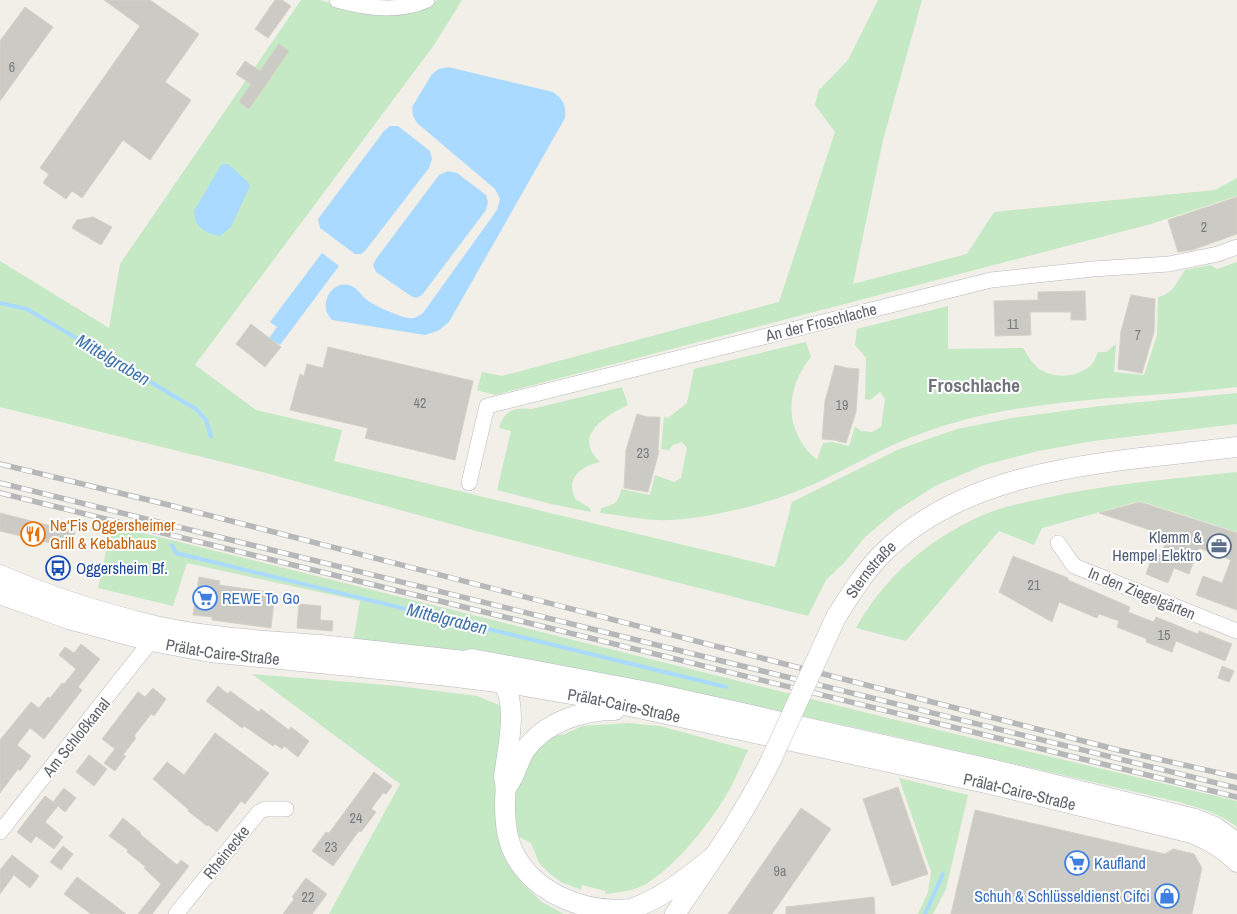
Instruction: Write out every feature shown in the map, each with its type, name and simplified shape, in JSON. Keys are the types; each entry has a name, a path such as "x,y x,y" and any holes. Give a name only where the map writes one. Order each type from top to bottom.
{"street":[{"path":"337,0 381,8 403,7 427,0"},
{"name":"An der Froschlache","path":"469,484 487,406 991,280 1093,268 1169,264 1237,248"},
{"name":"Sternstraße","path":"675,914 757,789 836,617 855,586 883,553 908,532 937,512 960,501 987,490 1035,476 1096,464 1237,447"},
{"name":"In den Ziegelgärten","path":"1058,543 1074,566 1237,631"},
{"name":"Prälat-Caire-Straße","path":"0,576 153,634 210,652 291,651 464,661 472,659 489,662 630,689 864,748 1195,819 1214,826 1237,842"},
{"name":"Prälat-Caire-Straße","path":"0,594 70,619 153,634"},
{"name":"Am Schloßkanal","path":"0,832 153,634"},
{"name":"Prälat-Caire-Straße","path":"291,651 588,697 644,710 864,748"},
{"path":"464,661 471,666 487,671 504,683 508,693 510,716 504,777 507,786 505,802 506,822 511,847 521,867 540,888 558,900 576,908 603,911 628,910 661,896 714,856"},
{"path":"507,786 514,778 517,767 526,750 536,738 556,724 584,712 644,710"},
{"name":"Prälat-Caire-Straße","path":"988,776 1192,833 1212,841 1231,855 1237,862"},
{"name":"Rheinecke","path":"176,914 259,812 265,809 286,809"}],"green space":[{"path":"301,0 320,0 348,8 424,7 438,0 462,0 434,45 195,365 256,410 342,430 334,461 775,567 792,502 897,450 957,429 1012,418 1100,406 1237,393 1237,424 1093,441 1038,451 984,465 935,486 896,511 865,537 844,563 826,580 808,616 469,529 251,469 0,407 0,261 109,328 120,264"},
{"path":"878,0 922,0 883,140 853,284 967,254 994,212 1215,190 1237,178 1237,196 1151,224 495,395 477,390 482,372 502,376 779,302 835,132 815,105 819,90 848,60"},
{"path":"1237,262 1237,387 1033,406 967,419 899,442 785,496 749,507 709,515 672,520 656,520 600,513 601,508 613,504 617,500 621,489 650,495 655,475 674,482 681,478 687,448 682,442 673,445 669,450 661,449 664,417 668,418 687,403 694,369 806,342 811,357 802,370 792,397 793,424 798,437 806,449 817,460 823,443 833,442 849,446 855,426 861,431 872,432 881,427 885,399 880,392 870,400 865,399 866,358 855,345 857,329 948,306 948,349 1023,348 1033,363 1041,370 1053,375 1066,376 1085,370 1093,363 1098,352 1106,352 1116,344 1114,372 1144,375 1157,335 1158,297 1171,290 1185,270 1210,265 1217,269"},
{"path":"622,387 628,405 602,421 590,435 589,444 592,453 600,462 581,470 577,473 573,482 572,489 575,499 590,508 591,512 497,490 511,431 499,428 507,413 515,409 532,409"},
{"path":"1237,472 1237,532 1140,501 1042,528 1034,545 999,531 906,641 856,628 878,595 904,566 934,542 985,514 1022,503 1089,489"},
{"path":"111,529 129,533 135,531 892,719 1237,801 1237,827 1216,815 1179,802 889,735 618,676 353,642 360,601 187,563 173,606 98,588"},
{"path":"252,674 398,686 477,696 504,707 508,862 523,884 542,902 564,914 329,914 400,784"},
{"path":"628,723 660,726 748,750 725,798 705,827 668,868 642,886 629,890 605,894 606,891 582,885 581,890 561,882 549,873 539,863 531,843 517,836 514,825 515,792 520,778 533,756 553,736 565,734 582,726"},
{"path":"899,778 968,795 946,889 933,914 918,914 928,892 931,872"}],"water":[{"path":"448,67 553,92 564,103 565,118 449,322 438,331 425,335 332,320 326,309 327,297 337,286 346,284 355,288 369,301 393,313 415,318 423,313 497,210 500,199 495,189 417,123 413,116 412,107 432,74 439,69"},
{"path":"390,126 398,126 430,151 432,159 429,168 365,251 361,254 355,254 320,228 318,219 384,131"},
{"path":"228,164 250,186 231,227 220,236 202,229 196,221 194,211 221,165"},
{"path":"448,171 457,173 486,195 488,202 486,210 422,295 416,298 376,272 373,265 439,175"},
{"path":"322,253 339,266 280,345 269,338 277,327 270,322"}],"building":[{"path":"104,0 150,0 199,34 165,82 191,100 150,160 123,140 82,198 72,191 66,199 43,183 49,174 40,168 140,26"},
{"path":"275,0 282,0 291,6 268,38 255,29"},
{"path":"25,7 53,27 0,101 0,41"},
{"path":"279,44 289,51 249,109 239,102 251,84 236,74 245,61 260,71"},
{"path":"1237,197 1237,234 1192,250 1178,252 1168,220"},
{"path":"93,217 112,227 101,245 72,228 77,220"},
{"path":"1085,291 1086,320 1071,320 1071,312 1030,312 1031,335 995,336 994,301 1038,300 1038,292"},
{"path":"1131,295 1155,299 1154,332 1142,373 1118,369 1121,331"},
{"path":"251,324 281,347 265,367 236,344"},
{"path":"328,347 473,381 455,460 365,438 368,428 290,410 300,374 304,376 307,364 323,368"},
{"path":"835,365 859,369 856,412 846,443 822,439 825,401"},
{"path":"637,414 648,417 660,417 659,451 648,492 624,488 626,450"},
{"path":"1140,502 1237,533 1237,610 1196,595 1203,576 1222,583 1231,560 1199,548 1189,574 1174,568 1168,583 1146,574 1154,552 1161,555 1168,536 1099,513"},
{"path":"0,513 75,532 71,548 0,531"},
{"path":"1013,556 1068,578 1068,580 1130,607 1128,612 1154,622 1156,617 1198,634 1199,631 1232,644 1225,661 1176,641 1172,652 1146,642 1147,639 1117,627 1119,621 1099,614 1097,618 1059,602 1052,622 999,592"},
{"path":"199,577 220,581 219,585 275,593 271,628 212,620 212,617 193,615"},
{"path":"299,604 321,606 320,620 333,621 332,631 297,628"},
{"path":"81,644 100,659 78,687 82,690 44,739 30,728 17,745 31,756 20,771 18,769 0,793 0,740 31,702 39,708 62,683 64,684 76,669 59,655 65,647 74,653"},
{"path":"1222,666 1234,671 1229,682 1218,678"},
{"path":"218,686 228,694 230,691 259,712 261,709 289,730 291,727 309,741 298,757 284,746 282,749 275,744 273,746 244,726 242,728 206,701"},
{"path":"153,688 166,699 154,716 151,714 134,736 136,738 123,755 126,756 115,771 104,763 115,749 102,739 138,692 145,697"},
{"path":"215,733 269,773 245,804 241,801 217,832 188,811 153,779 167,762 184,775"},
{"path":"89,755 107,769 94,786 76,772"},
{"path":"374,772 392,786 386,794 383,793 371,809 376,812 333,866 312,851 326,832 329,833"},
{"path":"898,787 928,874 892,886 863,799"},
{"path":"64,788 76,798 65,812 58,806 45,822 63,837 54,849 36,836 31,843 17,832 45,796 53,802"},
{"path":"801,808 831,829 772,914 728,914"},
{"name":"Kaufland","path":"975,810 1165,854 1173,849 1194,854 1202,868 1192,914 951,914"},
{"path":"123,818 177,865 181,860 189,866 152,914 138,914 161,884 144,868 146,867 127,852 128,850 109,836"},
{"path":"63,846 73,854 61,870 50,862"},
{"path":"12,855 39,876 30,888 14,875 0,894 0,870"},
{"path":"77,877 126,914 91,914 64,894"},
{"path":"306,878 327,894 312,914 283,914 294,899 292,897"},
{"path":"874,897 875,914 786,914 786,907"}],"waterway":[{"name":"Mittelgraben","path":"0,303 27,309 196,409 206,420 211,437"},
{"name":"Mittelgraben","path":"172,545 176,553 726,687"},
{"name":"Mittelgraben","path":"925,914 943,874"}],"railway":[{"path":"0,464 169,505 1118,750 1237,777"},
{"path":"0,483 1237,788"},
{"path":"0,493 1237,797"}],"place":[{"name":"Ne‘Fis Oggersheimer Grill & Kebabhaus","path":"33,534"},
{"name":"Klemm & Hempel Elektro","path":"1219,546"},
{"name":"Oggersheim Bf.","path":"58,568"},
{"name":"REWE To Go","path":"205,598"},
{"name":"Kaufland","path":"1077,863"},
{"name":"Schuh & Schlüsseldienst Cifci","path":"1167,896"}],"district":[{"name":"Froschlache","path":"974,385"}]}
